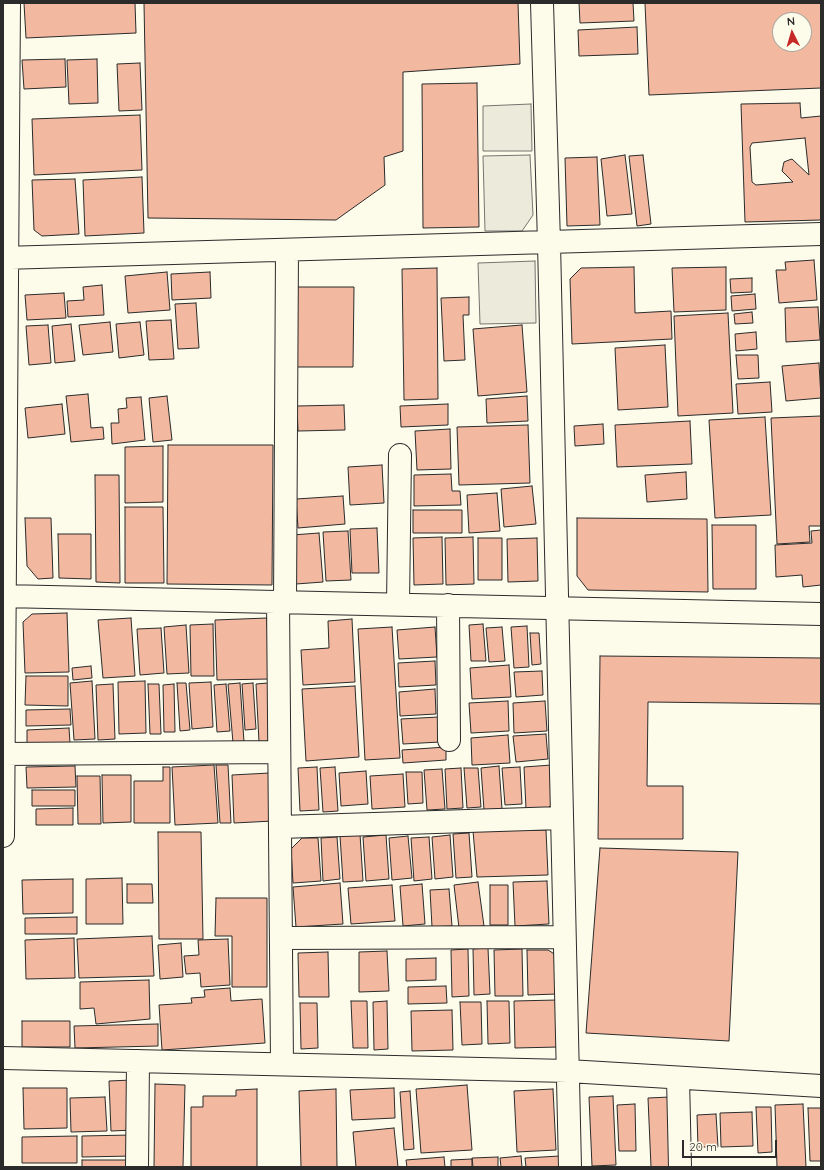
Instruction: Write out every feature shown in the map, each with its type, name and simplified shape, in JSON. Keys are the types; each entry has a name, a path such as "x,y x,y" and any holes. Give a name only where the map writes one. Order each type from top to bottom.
{"street":[{"path":"3,836 9,3"},
{"path":"542,3 549,243 556,607 570,1167"},
{"path":"6,259 821,234"},
{"path":"282,1064 279,752 287,251"},
{"path":"398,604 400,455"},
{"path":"4,596 821,614"},
{"path":"448,605 449,740"},
{"path":"4,754 279,752"},
{"path":"280,827 561,818"},
{"path":"281,938 564,937"},
{"path":"3,1058 568,1071 821,1086"},
{"path":"137,1167 138,1061"},
{"path":"678,1078 680,1167"}],"shaded area":[{"path":"531,104 532,151 483,151 483,106"},
{"path":"530,155 533,215 522,231 485,231 483,156"},
{"path":"535,261 536,323 480,324 478,263"}],"building":[{"path":"24,3 135,3 136,33 26,38"},
{"path":"144,3 518,3 520,64 403,72 403,151 384,157 385,185 336,220 148,218"},
{"path":"579,3 633,3 634,21 580,23"},
{"path":"645,3 821,3 821,88 649,95"},
{"path":"637,27 638,54 579,56 578,30"},
{"path":"65,59 66,87 24,89 22,60"},
{"path":"97,59 98,103 69,104 67,60"},
{"path":"140,63 142,110 119,111 117,64"},
{"path":"477,83 479,227 423,228 422,84"},
{"path":"800,103 801,118 821,116 821,220 745,222 741,104","holes":["805,138 809,175 792,159 784,162 782,171 793,182 756,185 752,182 750,147 752,143"]},
{"path":"140,115 142,170 34,175 32,119"},
{"path":"625,155 632,214 607,216 601,159"},
{"path":"643,155 651,224 637,226 629,156"},
{"path":"597,157 600,225 567,226 565,158"},
{"path":"142,177 144,233 85,236 83,180"},
{"path":"75,179 79,234 42,236 34,230 32,180"},
{"path":"814,260 817,300 779,303 776,270 786,270 785,262"},
{"path":"634,267 635,313 671,311 672,339 572,344 570,279 581,268"},
{"path":"726,267 726,310 674,312 672,268"},
{"path":"437,268 438,399 404,400 402,269"},
{"path":"167,272 170,310 128,313 125,276"},
{"path":"210,272 211,298 172,300 171,274"},
{"path":"752,278 752,292 731,293 730,279"},
{"path":"102,285 104,315 68,317 67,301 84,300 83,287"},
{"path":"296,287 354,287 353,367 296,367"},
{"path":"64,293 66,318 27,320 25,295"},
{"path":"755,294 756,309 732,311 731,296"},
{"path":"469,297 469,315 463,315 465,360 444,361 441,298"},
{"path":"196,303 199,348 178,349 175,304"},
{"path":"818,307 820,340 786,342 785,308"},
{"path":"752,312 753,323 735,324 734,314"},
{"path":"728,313 733,413 678,416 674,316"},
{"path":"171,320 174,359 149,360 146,321"},
{"path":"110,322 113,352 83,355 79,325"},
{"path":"140,322 144,355 119,358 116,324"},
{"path":"71,324 75,361 55,363 52,326"},
{"path":"48,325 51,363 29,365 26,326"},
{"path":"522,325 527,392 478,396 473,329"},
{"path":"756,332 757,349 736,351 735,334"},
{"path":"665,345 668,407 618,410 615,348"},
{"path":"736,355 758,355 759,378 738,379"},
{"path":"819,363 821,398 786,401 782,366"},
{"path":"770,382 772,412 738,414 736,384"},
{"path":"88,394 91,428 103,427 104,439 71,442 66,396"},
{"path":"167,396 172,440 153,442 149,398"},
{"path":"527,396 528,421 487,423 486,399"},
{"path":"141,397 145,440 112,444 111,423 119,423 118,409 127,408 126,398"},
{"path":"62,404 65,434 28,438 25,408"},
{"path":"448,404 448,425 401,427 400,406"},
{"path":"344,405 345,430 298,431 297,406"},
{"path":"821,416 821,526 809,526 810,542 777,544 771,418"},
{"path":"765,417 771,515 715,518 709,420"},
{"path":"690,421 692,464 617,467 615,425"},
{"path":"603,424 604,444 575,446 574,426"},
{"path":"528,425 530,483 459,485 457,427"},
{"path":"450,429 451,469 417,470 415,431"},
{"path":"168,445 273,445 272,585 167,584"},
{"path":"163,446 163,502 125,503 125,447"},
{"path":"382,465 384,503 350,505 348,467"},
{"path":"686,472 687,499 647,502 645,475"},
{"path":"451,474 452,491 460,491 461,505 414,506 414,475"},
{"path":"95,475 119,475 120,583 96,582"},
{"path":"532,486 536,524 504,527 501,489"},
{"path":"497,493 500,531 469,533 467,495"},
{"path":"343,496 345,524 298,528 296,499"},
{"path":"125,507 163,507 164,583 125,583"},
{"path":"413,510 462,510 462,533 413,533"},
{"path":"25,518 51,518 53,578 38,579 27,566"},
{"path":"577,518 707,519 708,592 588,590 577,576"},
{"path":"712,525 756,525 756,589 713,589"},
{"path":"377,528 379,573 352,573 350,529"},
{"path":"821,530 821,585 803,587 802,575 776,577 775,545 812,543 811,531"},
{"path":"348,531 351,580 326,581 323,532"},
{"path":"319,533 323,582 296,584 292,535"},
{"path":"58,534 91,534 91,579 59,578"},
{"path":"442,537 443,584 414,585 413,538"},
{"path":"473,537 474,584 446,585 445,538"},
{"path":"478,538 502,538 502,580 478,580"},
{"path":"537,538 538,581 508,582 507,539"},
{"path":"67,613 69,672 25,673 23,622 32,614"},
{"path":"131,618 135,676 103,678 98,620"},
{"path":"267,618 269,679 217,680 215,620"},
{"path":"352,619 355,682 303,685 301,650 329,648 328,621"},
{"path":"213,624 214,676 191,676 190,625"},
{"path":"483,624 486,661 471,661 469,625"},
{"path":"186,625 189,673 167,674 164,627"},
{"path":"527,626 529,667 514,668 511,627"},
{"path":"392,627 400,758 365,760 358,629"},
{"path":"435,627 437,657 399,659 397,630"},
{"path":"502,627 505,661 489,662 486,628"},
{"path":"161,628 164,673 140,675 137,629"},
{"path":"530,633 539,633 541,664 532,665"},
{"path":"600,656 821,658 821,704 648,702 647,786 683,786 683,839 598,839"},
{"path":"435,661 436,685 399,687 398,663"},
{"path":"509,665 511,697 472,699 470,668"},
{"path":"91,666 92,678 73,680 72,668"},
{"path":"542,671 543,695 516,697 514,672"},
{"path":"26,676 68,676 68,706 25,705"},
{"path":"92,681 95,739 74,740 70,683"},
{"path":"145,681 146,733 119,734 118,682"},
{"path":"211,682 213,727 192,729 189,683"},
{"path":"177,683 186,683 190,730 180,731"},
{"path":"240,683 244,742 233,743 228,684"},
{"path":"253,683 256,729 245,730 242,684"},
{"path":"268,683 271,741 259,742 256,684"},
{"path":"113,684 115,739 98,740 96,685"},
{"path":"148,684 159,684 161,734 150,734"},
{"path":"174,684 175,732 164,732 163,685"},
{"path":"226,684 230,731 217,732 214,685"},
{"path":"355,686 359,757 306,761 302,689"},
{"path":"435,689 436,714 400,716 399,692"},
{"path":"508,701 509,731 471,733 469,703"},
{"path":"545,701 547,731 514,733 513,703"},
{"path":"70,709 71,725 26,726 26,710"},
{"path":"439,717 440,742 403,744 401,719"},
{"path":"69,728 70,743 27,744 27,730"},
{"path":"546,734 548,759 516,762 513,736"},
{"path":"508,735 510,763 472,765 471,738"},
{"path":"446,747 446,760 403,763 402,750"},
{"path":"214,765 218,823 175,825 172,767"},
{"path":"216,765 228,765 231,823 220,823"},
{"path":"552,765 555,801 548,808 526,809 524,767"},
{"path":"75,766 76,787 27,788 26,767"},
{"path":"499,766 502,809 484,810 481,768"},
{"path":"163,767 170,767 170,823 134,823 134,781 163,781"},
{"path":"317,767 319,810 300,811 298,768"},
{"path":"335,767 338,811 323,812 320,768"},
{"path":"520,767 522,804 505,805 502,768"},
{"path":"461,768 463,808 447,809 445,769"},
{"path":"464,768 478,768 481,807 467,808"},
{"path":"442,769 445,809 427,810 424,770"},
{"path":"366,771 368,804 341,806 339,773"},
{"path":"406,772 422,772 423,803 408,804"},
{"path":"270,773 273,821 234,823 232,775"},
{"path":"403,774 405,807 372,809 370,776"},
{"path":"102,775 131,775 131,822 103,823"},
{"path":"77,776 100,776 101,824 78,824"},
{"path":"32,790 75,790 75,806 32,806"},
{"path":"73,808 73,825 36,825 36,809"},
{"path":"546,830 548,875 477,877 473,831"},
{"path":"158,832 201,832 203,939 159,939"},
{"path":"469,833 472,877 456,878 453,834"},
{"path":"360,834 363,881 343,882 340,836"},
{"path":"386,835 389,879 366,881 363,837"},
{"path":"450,835 453,877 435,879 432,837"},
{"path":"408,836 412,878 392,880 389,838"},
{"path":"337,837 340,879 323,881 321,838"},
{"path":"429,837 432,879 414,881 411,838"},
{"path":"302,838 318,838 321,881 293,883 291,849"},
{"path":"600,848 738,852 729,1041 586,1033"},
{"path":"122,878 123,924 86,924 86,879"},
{"path":"73,879 73,913 23,914 22,880"},
{"path":"547,881 549,924 515,926 513,882"},
{"path":"478,882 484,926 459,928 454,885"},
{"path":"340,883 343,924 296,927 293,887"},
{"path":"127,884 152,884 153,903 127,903"},
{"path":"422,884 425,924 403,926 400,886"},
{"path":"392,885 395,921 351,924 348,888"},
{"path":"490,885 508,885 508,925 490,925"},
{"path":"449,889 452,926 432,927 430,890"},
{"path":"216,898 267,898 267,987 232,987 232,936 215,936"},
{"path":"77,917 77,934 25,934 25,918"},
{"path":"152,936 154,976 79,978 77,939"},
{"path":"74,938 75,978 26,979 25,940"},
{"path":"228,939 230,985 201,987 200,973 186,974 184,956 199,955 198,940"},
{"path":"181,943 183,977 160,979 158,945"},
{"path":"488,948 490,994 474,995 473,949"},
{"path":"468,949 469,996 452,997 451,950"},
{"path":"522,949 523,996 495,996 494,950"},
{"path":"527,950 548,950 556,955 557,994 528,995"},
{"path":"387,951 389,991 359,992 359,952"},
{"path":"328,952 329,997 299,997 298,953"},
{"path":"436,958 436,980 406,981 406,959"},
{"path":"149,980 150,1019 96,1024 94,1008 80,1009 80,982"},
{"path":"446,986 447,1003 408,1004 408,987"},
{"path":"230,988 231,1001 262,999 265,1043 162,1050 159,1005 192,1003 191,998 205,997 204,990"},
{"path":"557,1000 559,1047 515,1048 514,1001"},
{"path":"351,1001 367,1001 368,1048 353,1048"},
{"path":"387,1001 388,1049 374,1050 373,1002"},
{"path":"487,1001 509,1001 510,1043 488,1044"},
{"path":"460,1002 481,1002 482,1044 462,1045"},
{"path":"300,1003 317,1003 318,1048 301,1049"},
{"path":"452,1010 453,1050 412,1051 411,1011"},
{"path":"22,1021 70,1021 70,1047 22,1047"},
{"path":"158,1024 158,1046 75,1048 74,1026"},
{"path":"132,1080 134,1130 111,1131 109,1081"},
{"path":"155,1084 185,1085 183,1167 154,1167"},
{"path":"467,1085 472,1150 421,1153 416,1089"},
{"path":"23,1088 67,1088 67,1128 24,1129"},
{"path":"394,1088 395,1118 352,1120 350,1090"},
{"path":"257,1089 257,1167 191,1167 191,1107 203,1107 203,1096 236,1096 236,1090"},
{"path":"336,1089 337,1167 301,1167 299,1091"},
{"path":"553,1089 556,1150 517,1152 514,1091"},
{"path":"410,1091 414,1149 404,1150 400,1092"},
{"path":"613,1096 616,1165 592,1166 589,1097"},
{"path":"105,1097 107,1131 71,1132 70,1098"},
{"path":"670,1097 673,1167 651,1167 648,1098"},
{"path":"635,1104 636,1151 619,1151 617,1105"},
{"path":"803,1104 806,1167 777,1167 775,1105"},
{"path":"756,1107 771,1107 772,1152 758,1153"},
{"path":"808,1108 821,1108 821,1161 810,1161"},
{"path":"752,1112 753,1146 721,1147 720,1113"},
{"path":"716,1114 718,1147 698,1147 697,1115"},
{"path":"394,1128 398,1167 356,1167 353,1132"},
{"path":"132,1135 132,1156 82,1157 82,1136"},
{"path":"77,1136 77,1163 22,1163 22,1137"},
{"path":"521,1156 522,1167 501,1167 500,1158"},
{"path":"560,1156 561,1167 526,1167 525,1158"},
{"path":"444,1157 445,1167 407,1167 406,1160"},
{"path":"498,1157 498,1167 473,1167 472,1158"},
{"path":"472,1159 472,1167 451,1167 451,1160"},
{"path":"82,1160 130,1160 130,1167 82,1167"}]}
